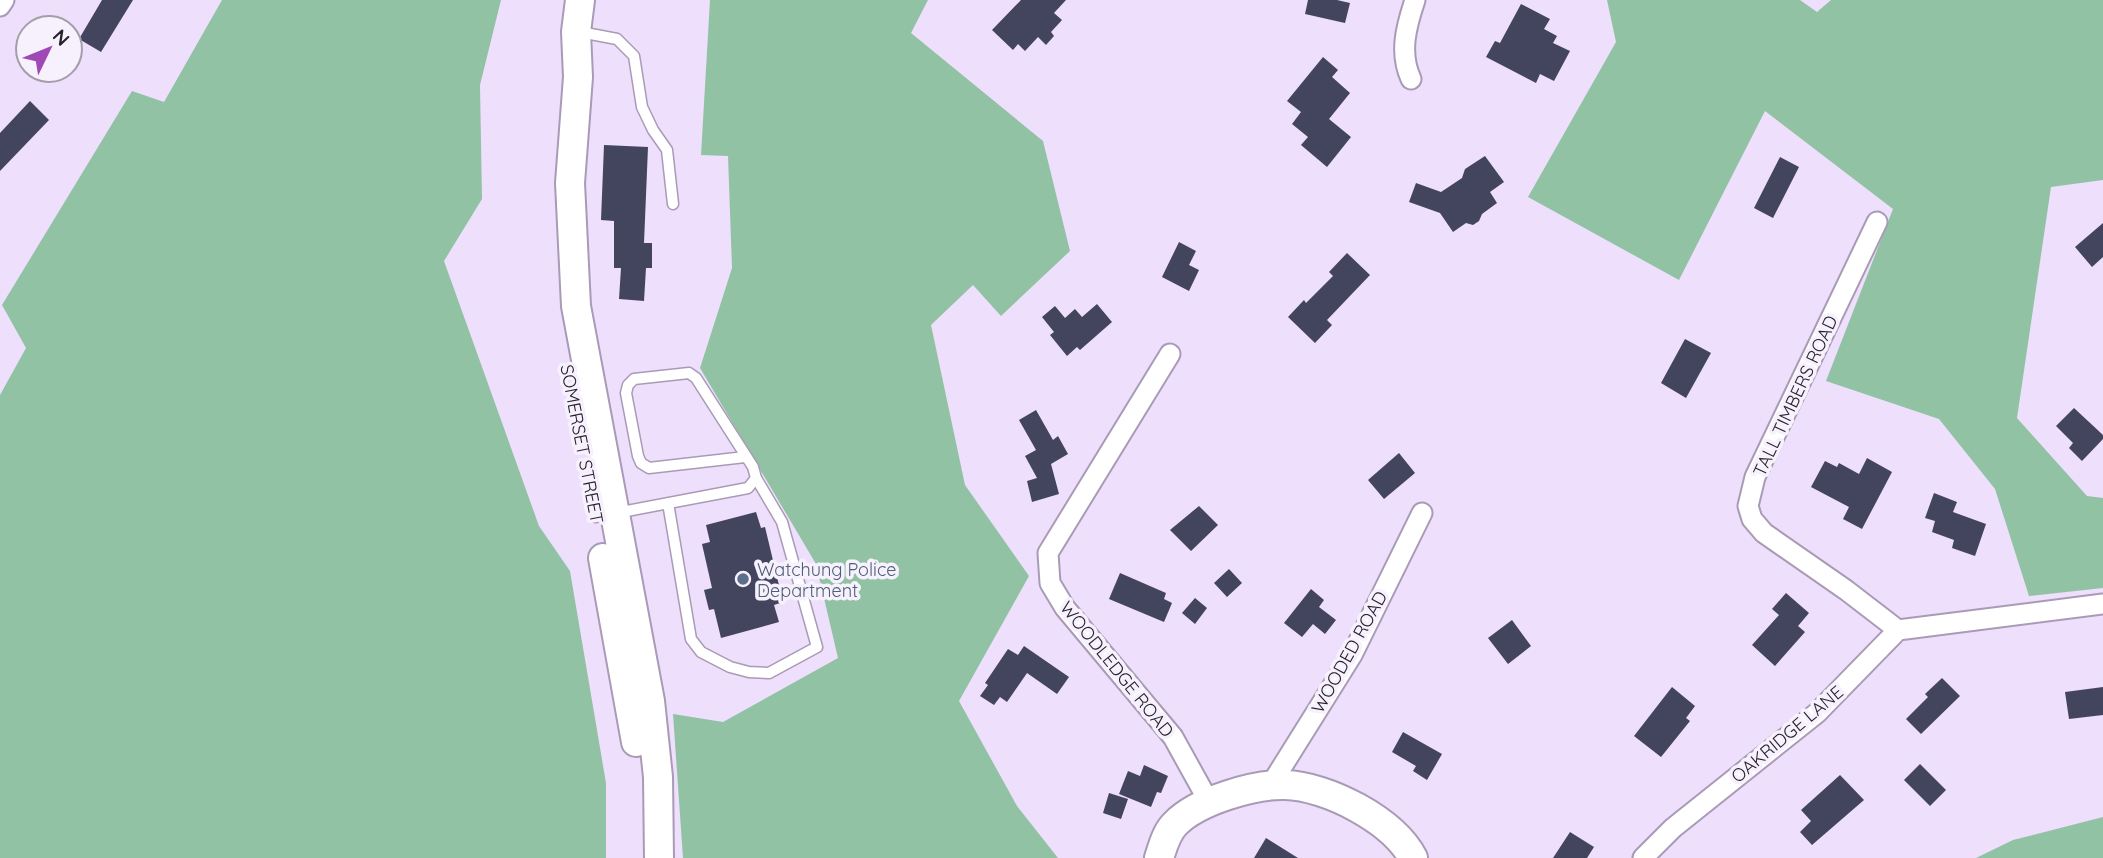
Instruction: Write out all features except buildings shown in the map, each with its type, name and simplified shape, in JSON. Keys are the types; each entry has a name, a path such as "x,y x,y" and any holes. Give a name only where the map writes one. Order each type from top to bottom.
{"main road":[{"name":"SOMERSET STREET","path":"580,0 576,32 578,77 570,183 572,266 636,738 640,858"},
{"name":"SOMERSET STREET","path":"605,515 650,701 658,777 659,858"},
{"path":"1159,858 1167,835 1174,825 1209,802 1270,786 1286,785 1340,800 1377,819 1413,858"}],"street":[{"path":"0,6 4,0"},
{"path":"1411,79 1404,54 1408,23 1415,0"},
{"name":"TALL TIMBERS ROAD","path":"1877,222 1755,477 1748,506 1752,519 1765,533 1898,630"},
{"name":"WOODLEDGE ROAD","path":"1170,354 1048,553 1051,583 1065,608 1173,737 1209,802"},
{"name":"WOODED ROAD","path":"1270,786 1352,655 1422,513"},
{"path":"1898,630 2103,604"},
{"name":"OAKRIDGE LANE","path":"1643,858 1673,828 1817,713 1898,630"}],"lane":[{"path":"576,32 617,39 634,56 642,107 667,150 674,204"},
{"path":"668,503 691,639 710,659 749,672 769,673 817,647 782,522 756,478 753,467 696,378 689,373 634,379 628,385 626,393 638,456 641,463 649,468 745,457"},
{"path":"605,515 748,488 756,478"}],"green space":[{"path":"222,0 501,0 480,85 482,199 444,261 539,526 570,571 606,783 606,858 0,858 0,395 26,348 2,305 132,91 164,102"},
{"path":"710,0 928,0 911,33 1043,141 1070,251 1001,316 973,285 931,325 965,485 1029,576 959,701 1017,806 1058,858 683,858 673,714 723,722 838,658 816,564 700,368 732,268 728,156 701,155"},
{"path":"1607,0 1800,0 1817,12 1831,0 2103,0 2103,180 2051,187 2017,418 2087,496 2103,498 2103,588 2029,596 1995,489 1939,419 1826,381 1893,209 1765,111 1679,280 1528,197 1616,42"},
{"path":"2103,817 2103,858 1976,858 2013,840"}],"place":[{"name":"Watchung Police Department","path":"743,579"}]}
